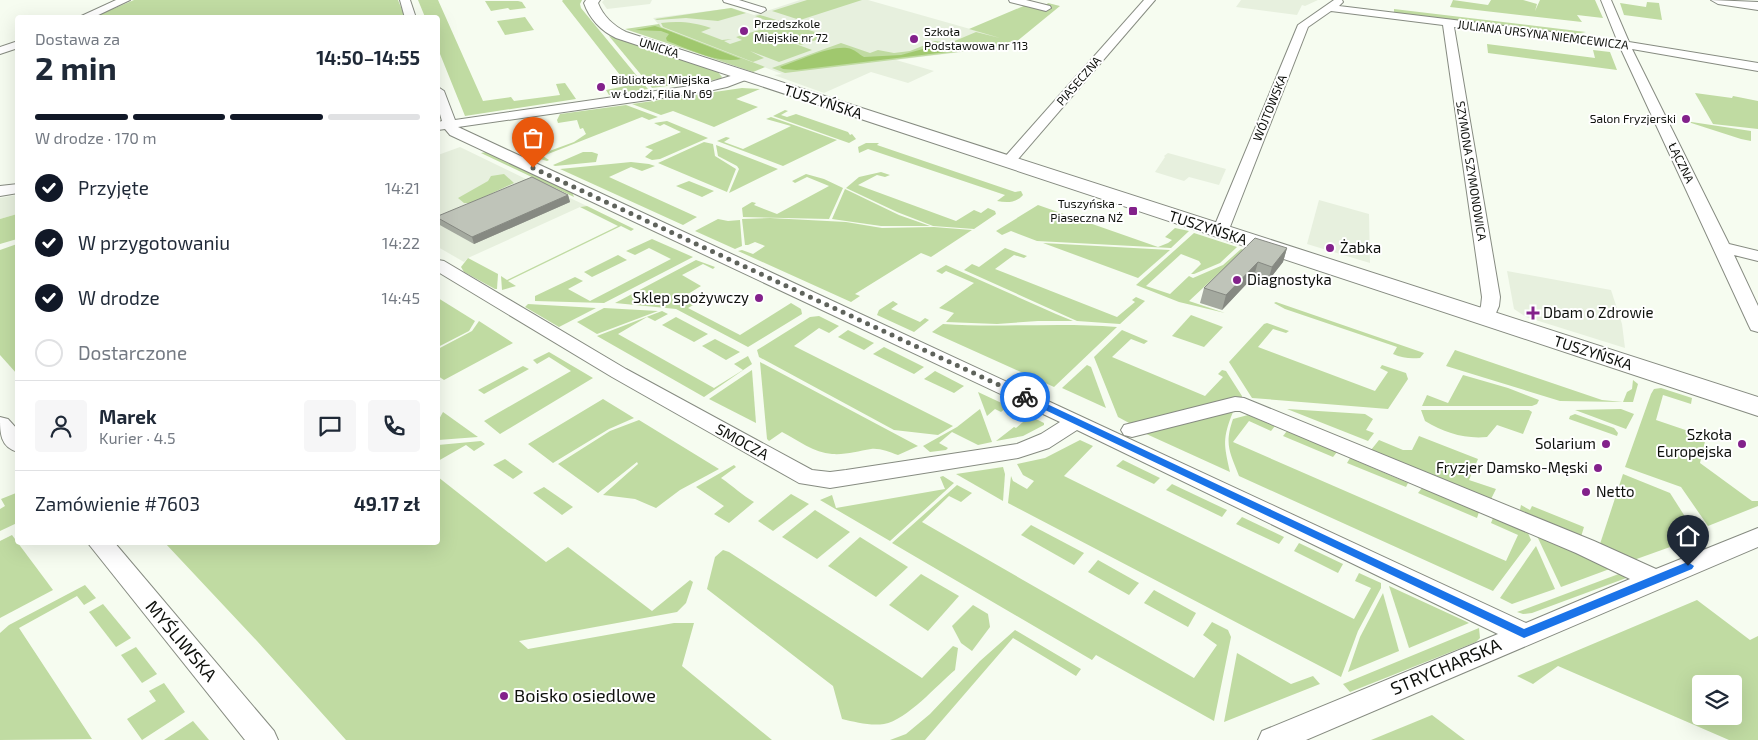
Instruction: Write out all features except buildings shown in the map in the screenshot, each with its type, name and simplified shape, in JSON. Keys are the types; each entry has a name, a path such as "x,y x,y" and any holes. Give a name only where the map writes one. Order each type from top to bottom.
{"street":[{"path":"89,15 125,0"},
{"path":"405,0 410,15"},
{"name":"UNICKA","path":"593,0 591,3 593,8 617,34 744,76"},
{"path":"728,0 761,10"},
{"path":"1014,0 1046,8"},
{"name":"PIASECZNA","path":"1008,162 1150,0"},
{"name":"WÓJTOWSKA","path":"1220,232 1303,25 1340,0"},
{"name":"ŁĄCZNA","path":"1606,0 1625,45 1758,326"},
{"path":"1718,0 1749,3"},
{"name":"JULIANA URSYNA NIEMCEWICZA","path":"1328,8 1625,45 1758,67"},
{"name":"SZYMONA SZYMONOWICA","path":"1448,23 1491,297 1490,306 1485,318"},
{"path":"0,51 15,45"},
{"path":"444,125 704,88 723,84 744,76"},
{"name":"TUSZYŃSKA","path":"744,76 1758,407"},
{"path":"440,102 444,125"},
{"path":"444,125 1524,634"},
{"path":"0,191 15,188"},
{"path":"1722,247 1758,256"},
{"name":"SMOCZA","path":"440,266 619,373 807,477 830,480 1018,451 1038,445 1065,430 1075,421"},
{"path":"1132,430 1235,404 1244,404 1586,547 1655,580"},
{"path":"0,425 15,442"},
{"name":"STRYCHARSKA","path":"1273,740 1758,538"},
{"name":"MYŚLIWSKA","path":"101,545 263,740"}],"shaded area":[{"path":"604,0 652,0 650,4 607,9 602,2"},
{"path":"800,0 868,0 1016,42 1011,46 896,60 934,71 908,83 871,72 824,93 774,75 782,74 661,27 653,18 732,8 754,15"},
{"path":"1241,0 1318,0 1305,6 1302,5 1297,15 1236,7"},
{"path":"460,147 587,206 580,207 468,258 464,262 440,248 440,154"},
{"path":"1168,153 1226,169 1219,185 1189,177 1184,181 1155,172 1164,156"},
{"path":"15,195 15,215 0,219 0,198"},
{"path":"1319,200 1369,214 1370,263 1307,244"},
{"path":"1507,271 1611,290 1622,324 1625,348 1526,317 1514,309"}],"green space":[{"path":"134,0 398,0 404,15 98,15"},
{"path":"418,0 438,0 483,101 511,97 514,101 560,95 556,84 565,83 576,99 465,116 440,54 440,15 424,15"},
{"path":"563,0 582,0 581,8 637,76 627,84"},
{"path":"807,0 862,0 800,20 772,11"},
{"path":"1453,0 1488,5 1491,0 1523,0 1537,4 1535,11 1540,0 1595,0 1603,18 1577,15 1582,22 1450,7"},
{"path":"485,1 518,1 522,2 526,8 510,10 508,8 491,11"},
{"path":"1647,2 1659,3 1662,20 1624,15 1620,3 1646,7"},
{"path":"1048,3 1060,6 1016,42 1013,41 1008,46 785,73 772,68 841,43 870,53 878,50 894,53 910,51 935,41 950,43 976,32 1000,38 969,29 1026,5 1045,6"},
{"path":"731,8 746,13 718,21 686,18 655,19"},
{"path":"1394,9 1586,32 1570,35 1394,13"},
{"path":"760,15 828,36 801,45 774,36 812,50 779,62 750,51 764,58 753,62 663,27 661,23 698,24 711,28 701,32 722,40 732,39 724,41 730,44 742,40 736,37 769,27 766,25 773,23 755,16"},
{"path":"525,17 534,30 505,35 497,21"},
{"path":"659,24 661,27 765,67 753,72 625,29"},
{"path":"655,26 741,59 713,58 667,41 666,38 669,34 661,31 635,30"},
{"path":"609,36 717,71 722,77 720,79 652,88"},
{"path":"1487,44 1595,58 1593,50 1610,52 1617,70 1488,53"},
{"path":"934,46 955,51 797,70 780,67 831,49 852,49 864,57 901,55"},
{"path":"638,77 648,89 609,95 606,90 630,85"},
{"path":"742,88 760,89 736,99 758,107 714,127 673,111 661,115 632,104"},
{"path":"1695,93 1732,98 1733,96 1758,101 1758,129 1713,124"},
{"path":"626,105 658,117 649,120 642,117 543,156 549,160 547,161 533,157 574,142 586,134 583,128 580,129 577,120 558,123 557,120 560,114"},
{"path":"785,110 788,111 781,115 787,117 796,114 848,132 856,139 849,143 773,116"},
{"path":"771,117 837,140 783,166 717,141 726,137 730,138 724,142 743,149 791,126 766,119"},
{"path":"667,121 708,138 660,159 652,160 645,157 653,150 645,147 681,132 664,124 660,126 654,123"},
{"path":"1685,121 1751,131 1751,141 1741,139"},
{"path":"704,142 713,144 715,156 736,169 727,192 658,163"},
{"path":"866,143 879,143 877,145 1015,192 1021,191 1023,195 1011,202 997,201 1005,195 868,149 859,153 858,147"},
{"path":"716,145 778,169 729,193 739,169 718,156"},
{"path":"486,152 572,192 574,197 481,153"},
{"path":"583,152 598,154 596,162 553,165"},
{"path":"631,162 655,166 642,171 631,167 609,177 697,217 683,225 560,169"},
{"path":"881,172 890,175 885,177 877,175 858,185 956,221 974,210 981,213 988,208 995,211 996,214 974,229 933,226 897,212 846,188 859,177"},
{"path":"504,174 514,183 471,203 464,203 458,198 488,181 491,176"},
{"path":"806,174 824,179 843,188 829,219 743,217 742,208 752,202 756,203 754,205 777,214 829,186 807,177 795,183 792,181"},
{"path":"689,181 714,191 702,197 676,186"},
{"path":"845,189 899,215 930,226 881,226 832,219"},
{"path":"1038,205 1158,247 1172,240 1165,237 1175,228 1189,231 1171,248 1037,241 1011,231 1002,235 996,231"},
{"path":"587,206 634,229 631,231 621,226 508,281 516,286 502,290 501,276 507,280 618,226 580,207"},
{"path":"15,215 15,240 0,244 0,219"},
{"path":"770,218 846,222 882,228 934,227 972,230 931,257 921,253 855,294 860,296 851,302 738,251 742,250 753,254 765,246 755,242 745,245 742,219"},
{"path":"718,219 728,221 740,220 742,246 735,249 695,231"},
{"path":"1194,233 1237,247 1220,263 1194,274 1191,274 1201,264 1199,261 1181,254 1146,286 1170,294 1189,276 1193,278 1223,265 1241,249 1251,252 1228,276 1219,273 1189,301 1225,313 1179,302 1136,285"},
{"path":"652,239 693,257 604,303 535,301 535,296 575,277 583,281 568,289 590,301 671,259 649,248 635,255 626,251"},
{"path":"1043,243 1170,250 1138,278"},
{"path":"15,245 15,372 0,355 0,250"},
{"path":"1005,248 1027,256 1024,258 1014,255 995,269 1117,317 1135,302 1132,300 1136,297 1145,301 1120,324 1077,321 964,270 972,264 979,267"},
{"path":"618,255 627,260 592,277 584,272"},
{"path":"468,258 498,274 497,289 464,272 461,267"},
{"path":"696,260 715,267 713,269 703,264 682,275 701,286 688,294 700,301 688,308 740,335 791,303 801,309 802,314 748,347 676,309 615,303"},
{"path":"946,265 1073,321 997,324 946,322 954,313 939,308 974,283 946,271 942,274 936,271"},
{"path":"440,299 475,321 469,331 440,346"},
{"path":"893,301 898,304 891,309 920,322 925,318 929,320 914,332 877,315 879,310"},
{"path":"1276,302 1424,353 1420,358 1406,358 1393,354 1397,347 1285,309 1274,303"},
{"path":"528,304 596,308 559,327 525,307"},
{"path":"604,308 658,311 597,334 577,322"},
{"path":"662,311 668,314 655,321 647,317 618,334 714,388 743,370 734,364 748,356 752,364 704,397 597,336"},
{"path":"1191,315 1223,327 1204,347 1172,336"},
{"path":"819,316 839,326 829,333 819,328 794,346 953,426 938,435 894,430 759,357 757,350 810,317"},
{"path":"676,317 708,334 694,342 662,325"},
{"path":"479,321 513,343 444,380 440,377 440,348 472,331"},
{"path":"1267,323 1289,331 1286,333 1273,329 1258,347 1375,391 1388,372 1380,368 1382,365 1406,373 1408,379 1388,409 1252,398 1229,362"},
{"path":"943,324 1117,327 1054,387 932,332"},
{"path":"848,330 874,343 864,350 838,337"},
{"path":"1122,330 1148,341 1144,344 1131,339 1112,357 1205,396 1223,377 1218,374 1222,370 1226,371 1242,399 1131,424 1118,417 1094,357"},
{"path":"715,339 740,352 726,360 702,346"},
{"path":"884,347 924,367 914,374 873,354"},
{"path":"1455,350 1602,400 1623,402 1560,401 1446,366"},
{"path":"549,352 593,378 500,434 484,421 571,371 549,357 537,364 533,360"},
{"path":"760,362 918,446 898,455 874,449 832,454 812,449 782,432 769,441 767,439"},
{"path":"1087,365 1091,367 1106,408 1062,388"},
{"path":"523,366 529,369 484,394 478,390"},
{"path":"752,370 756,423 709,399"},
{"path":"935,371 964,386 954,393 924,379"},
{"path":"1463,375 1508,388 1539,400 1537,404 1532,406 1422,406 1427,395 1448,403"},
{"path":"1633,380 1638,384 1633,402 1623,402 1627,392 1632,389"},
{"path":"1661,388 1692,398 1691,404 1663,395 1656,420 1706,437 1700,463 1752,501 1758,501 1758,506 1708,526 1681,487 1625,467 1651,394 1654,389"},
{"path":"978,392 1008,406 1001,412 995,409 987,416"},
{"path":"603,399 634,418 609,429 553,463 528,444"},
{"path":"980,409 992,442 978,445 952,432 939,443 948,448 946,450 930,452 923,446 957,427"},
{"path":"1287,409 1365,414 1373,419 1366,430 1374,433 1368,441"},
{"path":"1621,409 1634,414 1626,429 1575,410"},
{"path":"1421,410 1529,410 1532,412 1523,434 1497,425 1487,437 1479,437 1463,436 1440,429 1425,421"},
{"path":"443,412 478,437 440,440 440,417"},
{"path":"1233,412 1225,442 1230,472 1142,432"},
{"path":"1575,414 1614,428 1618,433 1617,436 1569,419 1570,416"},
{"path":"1248,415 1275,426 1271,431 1249,421 1233,442 1506,561 1518,535 1491,523 1493,518 1528,533 1531,540 1493,591 1239,476 1229,448 1230,428 1233,419"},
{"path":"1030,416 1044,423 1044,425 1023,436 996,441 1014,427 1016,428"},
{"path":"639,420 719,469 680,490 656,508 635,499 603,495 638,464 637,462 598,493 558,464 610,431"},
{"path":"1287,431 1337,452 1333,457 1283,436"},
{"path":"1419,436 1478,459 1469,480 1496,489 1491,499 1371,450 1379,440 1403,450 1412,450"},
{"path":"1080,440 1093,446 1064,476 1354,619 1371,588 1355,581 1359,573 1381,583 1381,588 1358,631 1341,677 1008,503 1011,476 1013,481 1027,489 1034,481 1023,475 1017,464 1045,458"},
{"path":"481,441 485,444 474,451 466,445 440,460 440,445"},
{"path":"1350,458 1408,483 1406,487 1347,463"},
{"path":"505,459 523,472 513,479 493,465"},
{"path":"1123,460 1160,478 1154,484 1116,466"},
{"path":"734,465 736,467 721,478 754,502 729,523 714,514 724,506 696,487"},
{"path":"1003,467 1005,474 1003,501 956,474"},
{"path":"1623,474 1670,493 1698,537 1631,561 1599,547"},
{"path":"943,476 954,483 890,541 820,500 832,495 836,508 945,489 940,477"},
{"path":"440,479 546,562 568,547 652,611 690,580 693,582 686,603 677,612 519,641 528,649 674,623 694,623 682,666 772,740 346,740 167,545 440,545"},
{"path":"1172,484 1227,510 1222,517 1166,490"},
{"path":"957,485 972,493 961,502 949,496 922,522 1194,678 1217,645 1203,635 1212,622 1228,630 1231,637 1214,721 1096,655 1092,660 892,543"},
{"path":"544,487 573,507 562,515 533,493"},
{"path":"1422,488 1479,512 1477,518 1418,493"},
{"path":"15,493 15,524 0,531 0,509 5,506 1,499"},
{"path":"791,494 809,504 773,531 758,521"},
{"path":"1521,505 1530,510 1532,506 1584,527 1580,540 1519,515"},
{"path":"815,510 850,532 817,559 782,537"},
{"path":"1242,517 1284,537 1279,544 1236,524"},
{"path":"1031,525 1084,553 1074,565 1021,535"},
{"path":"12,535 15,539 15,545 19,545 53,590 0,618 0,541"},
{"path":"1537,536 1615,567 1561,587"},
{"path":"860,537 908,567 876,597 828,566"},
{"path":"1299,543 1343,564 1338,573 1294,551"},
{"path":"1536,546 1555,589 1512,604 1500,598"},
{"path":"723,550 729,552 922,678 953,646 958,648 955,670 912,709 893,721 884,724 873,724 842,719 833,686 707,589 715,557"},
{"path":"1098,560 1139,583 1129,595 1088,572"},
{"path":"1624,572 1629,577 1532,613 1523,614 1517,612"},
{"path":"921,574 959,596 928,631 889,605"},
{"path":"85,585 96,598 84,605 77,596 19,628 92,739 0,740 0,633 9,625"},
{"path":"1389,586 1465,621 1469,623 1409,648"},
{"path":"1154,590 1196,613 1188,627 1144,603"},
{"path":"1383,593 1399,651 1348,672 1360,637"},
{"path":"1697,600 1750,640 1758,636 1758,740 1729,740 1694,725 1742,725 1742,675 1692,675 1692,724 1558,666 1533,684 1517,676"},
{"path":"103,604 131,638 116,647 89,612"},
{"path":"973,605 988,614 990,627 972,651 961,643 952,626"},
{"path":"1479,628 1480,638 1476,642 1350,692 1343,684"},
{"path":"1015,630 1081,669 1076,676 1013,638 925,740 890,740 906,734 930,714 980,661"},
{"path":"136,647 157,674 142,683 121,655"},
{"path":"1237,653 1291,684 1313,676 1320,684 1224,722"},
{"path":"164,683 185,712 142,740 127,719 156,701 149,691"},
{"path":"1432,715 1465,740 1371,740"},
{"path":"193,721 209,740 164,740"}],"way so far":[{"path":"533,168 1025,397"}],"place":[{"name":"Przedszkole Miejskie nr 72","path":"744,31"},
{"name":"Szkoła Podstawowa nr 113","path":"914,39"},
{"name":"Biblioteka Miejska w Łodzi, Filia Nr 69","path":"601,87"},
{"name":"Salon Fryzjerski","path":"1686,119"},
{"name":"Tuszyńska - Piaseczna NŻ","path":"1133,211"},
{"name":"Żabka","path":"1330,248"},
{"name":"Diagnostyka","path":"1237,280"},
{"name":"Sklep spożywczy","path":"759,298"},
{"name":"Dbam o Zdrowie","path":"1533,313"},
{"name":"Solarium","path":"1606,444"},
{"name":"Szkoła Europejska","path":"1742,444"},
{"name":"Fryzjer Damsko-Męski","path":"1598,468"},
{"name":"Netto","path":"1586,492"},
{"name":"Boisko osiedlowe","path":"504,696"}],"route":[{"path":"1025,397 1524,634 1688,566"}]}
